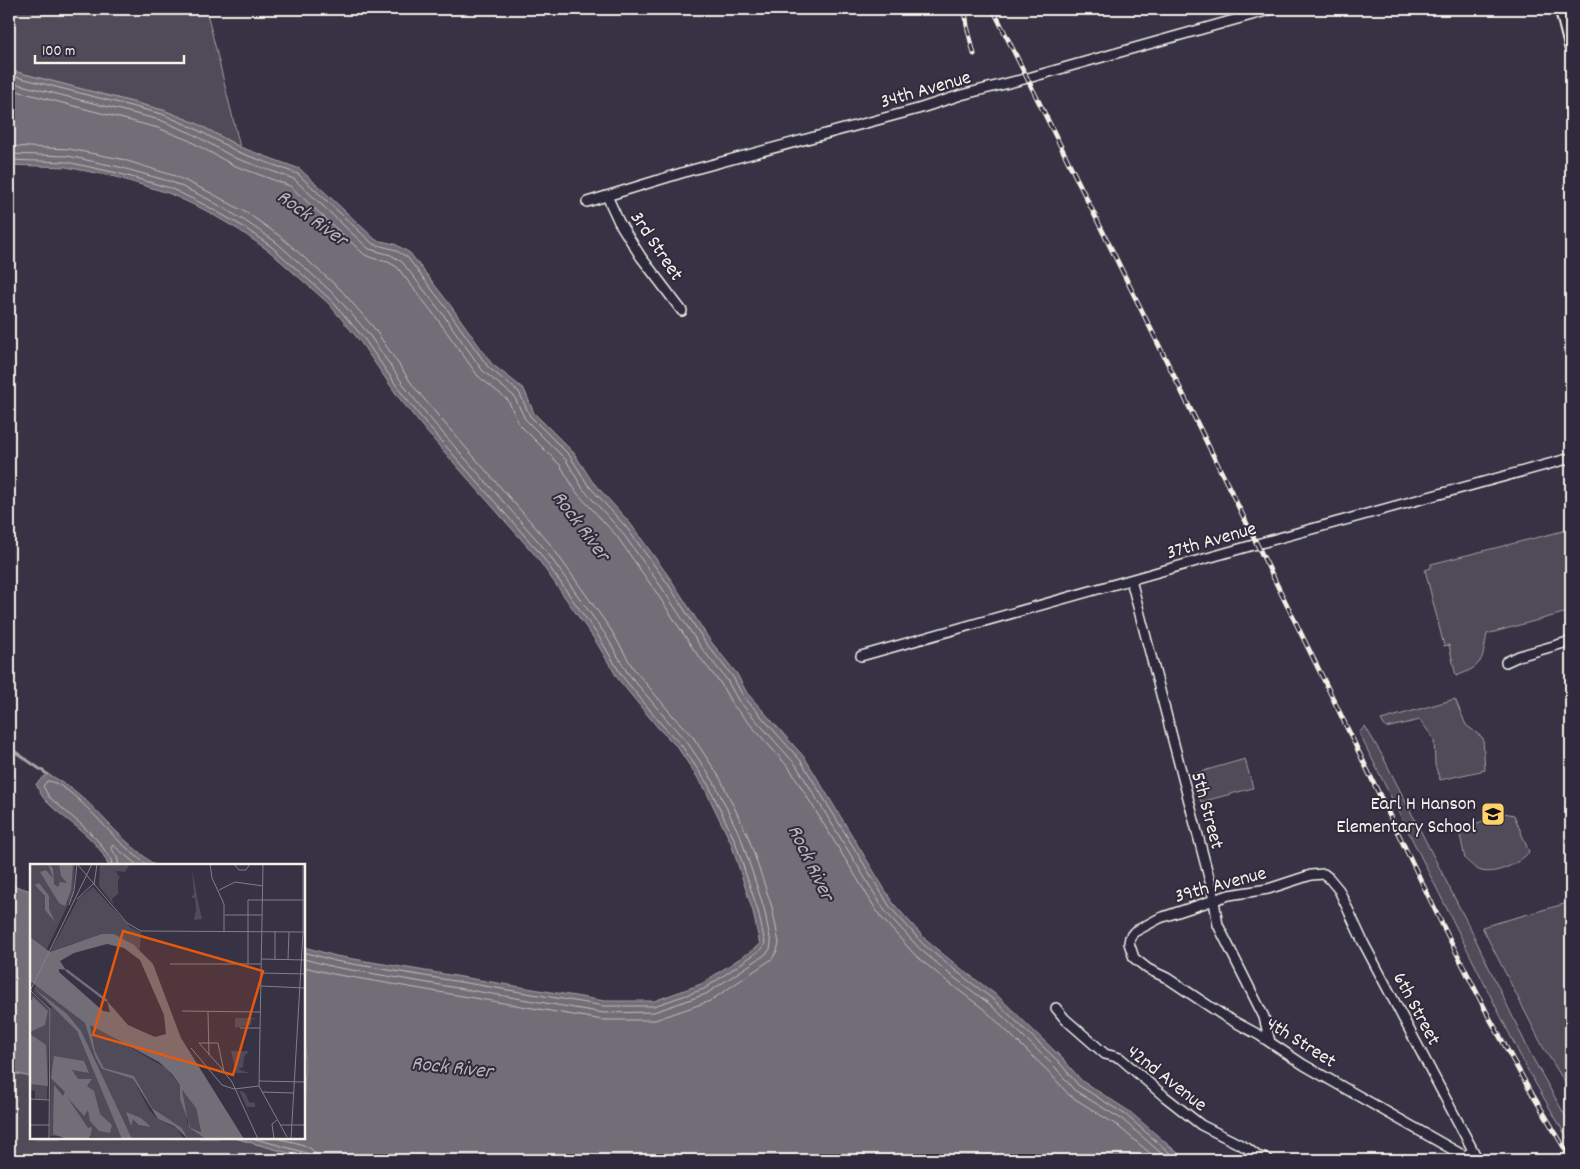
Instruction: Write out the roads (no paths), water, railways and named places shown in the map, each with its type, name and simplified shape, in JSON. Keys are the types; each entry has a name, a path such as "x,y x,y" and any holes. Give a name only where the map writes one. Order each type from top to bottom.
{"street":[{"name":"34th Avenue","path":"587,202 680,174 1273,9"},
{"path":"1565,14 1571,48"},
{"name":"3rd Street","path":"607,196 640,257 682,311"},
{"name":"37th Avenue","path":"861,656 1571,458"},
{"name":"5th Street","path":"1131,580 1212,889 1218,925 1264,1017 1270,1042"},
{"path":"1506,662 1571,641"},
{"name":"39th Avenue","path":"1130,937 1134,932 1149,923 1229,895 1273,887 1311,875 1324,874"},
{"name":"6th Street","path":"1324,874 1334,882 1339,890 1363,942 1472,1152 1478,1160"},
{"name":"4th Street","path":"1130,937 1134,958 1224,1016 1246,1027 1304,1065 1464,1156 1472,1152"},
{"name":"42nd Avenue","path":"1056,1008 1065,1019 1105,1054 1120,1058 1201,1125 1247,1148 1257,1156 1269,1160"}],"water":[{"name":"Rock River","path":"9,70 163,110 196,123 240,147 300,169 376,240 395,244 410,253 492,364 524,389 534,413 574,453 592,481 630,523 672,581 709,639 737,674 747,693 805,758 893,903 927,941 999,997 1063,1059 1082,1081 1129,1111 1186,1160 314,1160 239,1139 305,1139 305,947 336,956 605,1001 654,1001 701,984 760,945 753,912 731,843 705,789 678,748 659,729 618,679 595,640 535,555 425,430 399,398 359,340 328,303 269,251 239,230 203,209 168,193 116,177 66,167 9,165"},
{"path":"47,774 68,786 78,793 123,838 153,864 108,864 97,846 43,798 36,784"},
{"path":"9,884 30,891 30,1077 9,1072"}],"waterway":[{"path":"9,746 47,774"}],"railway":[{"path":"965,9 974,54"},
{"path":"993,9 1322,676 1441,922 1489,1017 1571,1159"}],"place":[{"name":"Earl H Hanson Elementary School","path":"1493,814"}]}
